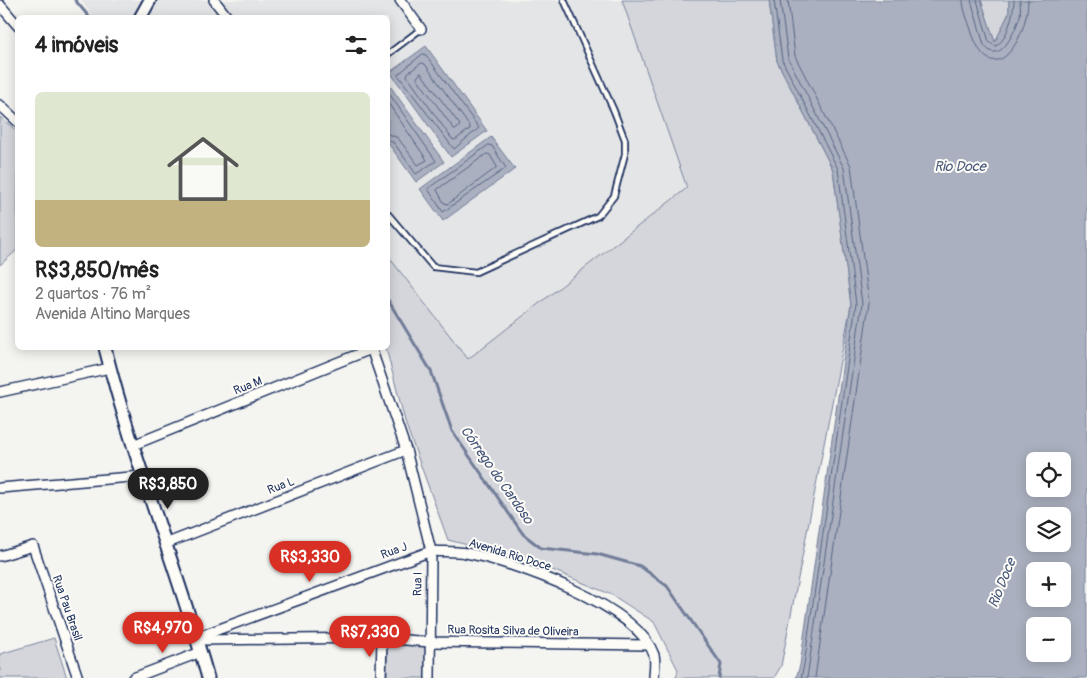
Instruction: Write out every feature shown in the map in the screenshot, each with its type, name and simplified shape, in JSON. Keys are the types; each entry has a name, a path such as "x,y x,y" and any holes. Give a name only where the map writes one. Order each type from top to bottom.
{"main road":[{"path":"142,15 150,0"},
{"path":"107,350 110,368 133,445 198,638 208,678"}],"street":[{"path":"214,0 226,15"},
{"path":"400,0 421,29"},
{"path":"0,5 15,22"},
{"path":"0,105 15,119"},
{"name":"Rua M","path":"133,445 366,350"},
{"path":"372,350 406,450 431,551"},
{"path":"0,392 110,368"},
{"name":"Rua L","path":"165,544 406,450"},
{"path":"0,488 143,476"},
{"name":"Rua Pau Brasil","path":"0,556 33,546 78,678"},
{"name":"Rua J","path":"198,638 431,551"},
{"name":"Rua I","path":"430,678 431,551"},
{"name":"Avenida Rio Doce","path":"431,551 465,553 529,572 588,596 631,624 648,645 654,656 654,678"},
{"name":"Rua Rosita Silva de Oliveira","path":"198,638 382,638 430,642 648,645"},
{"path":"381,678 382,638"},
{"path":"133,678 201,652"}],"lane":[{"path":"390,216 433,266 476,272 598,216 614,196 625,154 625,140 564,0"},
{"path":"390,52 421,29"}],"shaded area":[{"path":"81,0 622,0 687,188 468,360 390,259 390,15 92,15"},
{"path":"622,0 769,0 777,61 833,170 851,305 781,666 774,678 676,678 678,670 654,622 612,595 531,561 448,540 406,425 387,350 390,350 390,259 468,359 687,188"},
{"path":"981,0 1009,0 1009,13 995,43"},
{"path":"0,117 15,130 15,252 0,265"},
{"path":"54,638 67,678 0,678 0,654"},
{"path":"387,645 427,646 426,678 387,678"}],"water":[{"name":"Rio Doce","path":"769,0 981,0 995,42 1009,13 1009,0 1087,0 1087,678 796,678 800,665 851,305 833,170 777,61"},
{"path":"426,46 487,131 451,157 390,72"},
{"path":"390,86 444,162 416,182 390,146"},
{"path":"491,137 515,169 443,221 420,189"}],"waterway":[{"name":"Córrego do Cardoso","path":"75,0 88,15"},
{"name":"Córrego do Cardoso","path":"390,303 431,371 452,431 523,534 541,548 597,554 640,566 667,586 721,664 719,678"}]}
